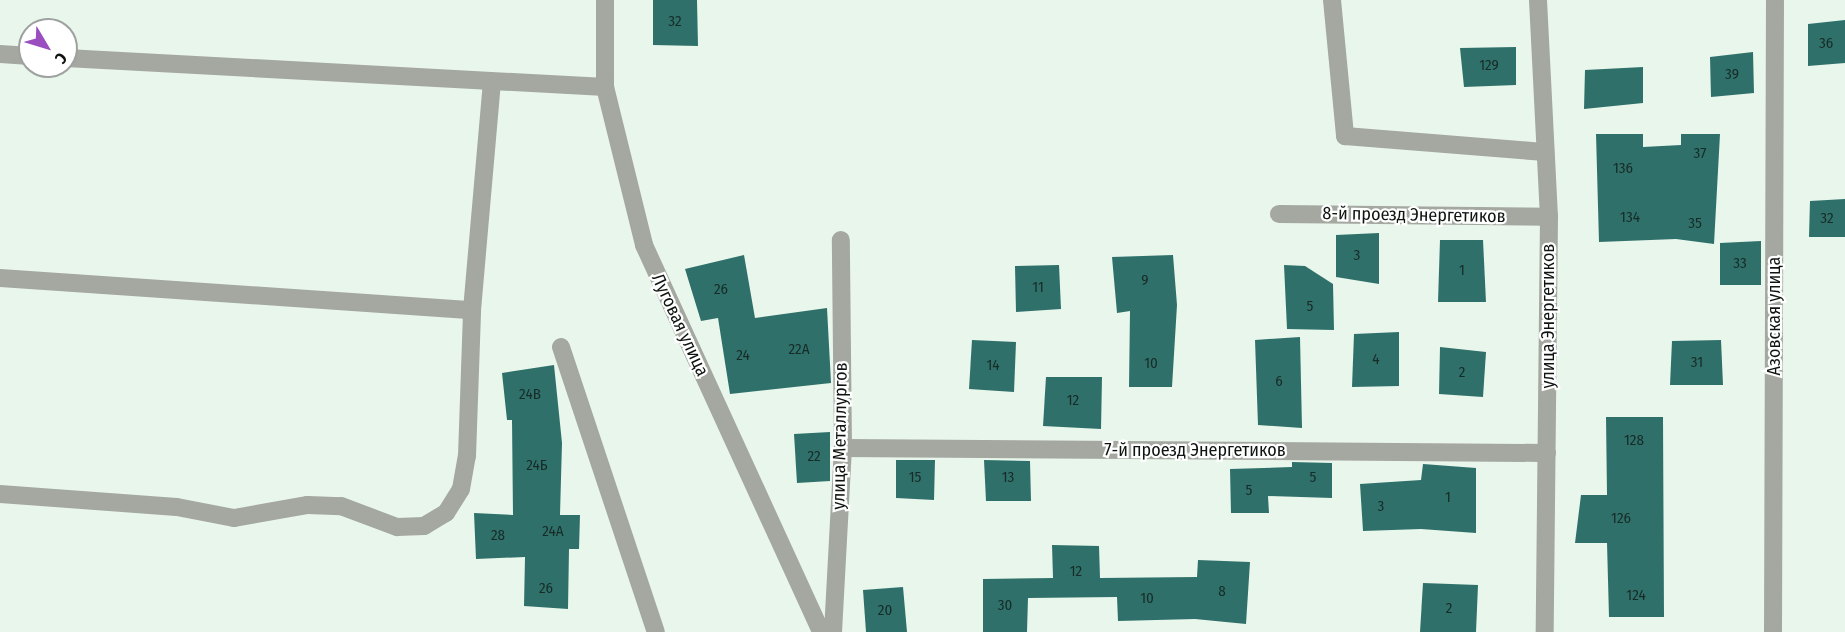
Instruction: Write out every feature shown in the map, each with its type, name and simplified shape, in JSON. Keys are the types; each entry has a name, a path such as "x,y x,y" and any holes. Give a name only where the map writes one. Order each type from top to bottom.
{"street":[{"name":"Луговая улица","path":"605,0 605,87 644,245 821,632"},
{"path":"1332,0 1345,136 1545,152"},
{"name":"улица Энергетиков","path":"1538,0 1549,217 1545,632"},
{"name":"Азовская улица","path":"1773,632 1775,0"},
{"path":"0,54 18,55"},
{"path":"78,59 605,87"},
{"path":"0,494 177,507 234,518 308,505 341,506 397,527 424,526 446,513 461,489 467,456 472,310 492,82"},
{"name":"8-й проезд Энергетиков","path":"1279,214 1549,217"},
{"name":"улица Металлургов","path":"833,632 843,448 841,240"},
{"path":"0,279 472,310"},
{"path":"561,347 656,632"},
{"name":"7-й проезд Энергетиков","path":"843,448 1547,453"}],"building":[{"path":"653,0 697,0 698,46 653,45"},
{"path":"1845,20 1845,63 1808,66 1808,24"},
{"path":"1516,47 1516,85 1464,87 1460,48"},
{"path":"1753,52 1754,93 1711,97 1710,57"},
{"path":"1643,67 1643,103 1584,109 1585,70"},
{"path":"1596,134 1643,134 1643,147 1681,145 1681,134 1720,134 1714,244 1676,239 1599,242"},
{"path":"1845,199 1845,237 1809,237 1810,201"},
{"path":"1379,233 1379,284 1336,277 1336,235"},
{"path":"1440,240 1483,240 1486,302 1438,302"},
{"path":"1761,241 1761,285 1720,285 1720,243"},
{"path":"744,255 755,318 827,308 831,383 730,394 718,318 701,321 685,269"},
{"path":"1173,255 1177,305 1172,387 1129,387 1130,311 1117,313 1112,257"},
{"path":"1059,265 1061,309 1016,312 1015,266"},
{"path":"1284,265 1305,266 1333,284 1334,330 1287,329"},
{"path":"1399,332 1399,386 1352,387 1354,334"},
{"path":"1300,337 1302,428 1258,425 1255,340"},
{"path":"972,340 1016,342 1014,392 969,389"},
{"path":"1721,340 1723,385 1670,385 1672,341"},
{"path":"1440,347 1486,352 1483,397 1439,394"},
{"path":"554,365 562,443 560,515 580,515 579,549 569,549 568,609 524,606 525,557 476,559 474,513 513,515 512,420 507,420 502,373"},
{"path":"1046,377 1102,377 1101,429 1043,426"},
{"path":"1606,417 1663,417 1664,617 1609,617 1607,543 1575,543 1581,495 1607,495"},
{"path":"830,432 830,481 797,483 794,434"},
{"path":"896,460 935,460 934,500 896,498"},
{"path":"984,460 1030,461 1031,501 986,501"},
{"path":"1292,462 1332,463 1332,498 1268,496 1269,513 1231,513 1230,469 1292,467"},
{"path":"1423,464 1476,468 1476,533 1421,529 1363,531 1360,484 1421,480"},
{"path":"1052,545 1099,546 1100,578 1197,577 1198,560 1250,562 1246,624 1195,619 1118,621 1117,597 1028,598 1027,632 983,632 983,579 1053,578"},
{"path":"1423,583 1478,585 1476,632 1420,632"},
{"path":"903,587 907,632 866,632 863,590"}]}
